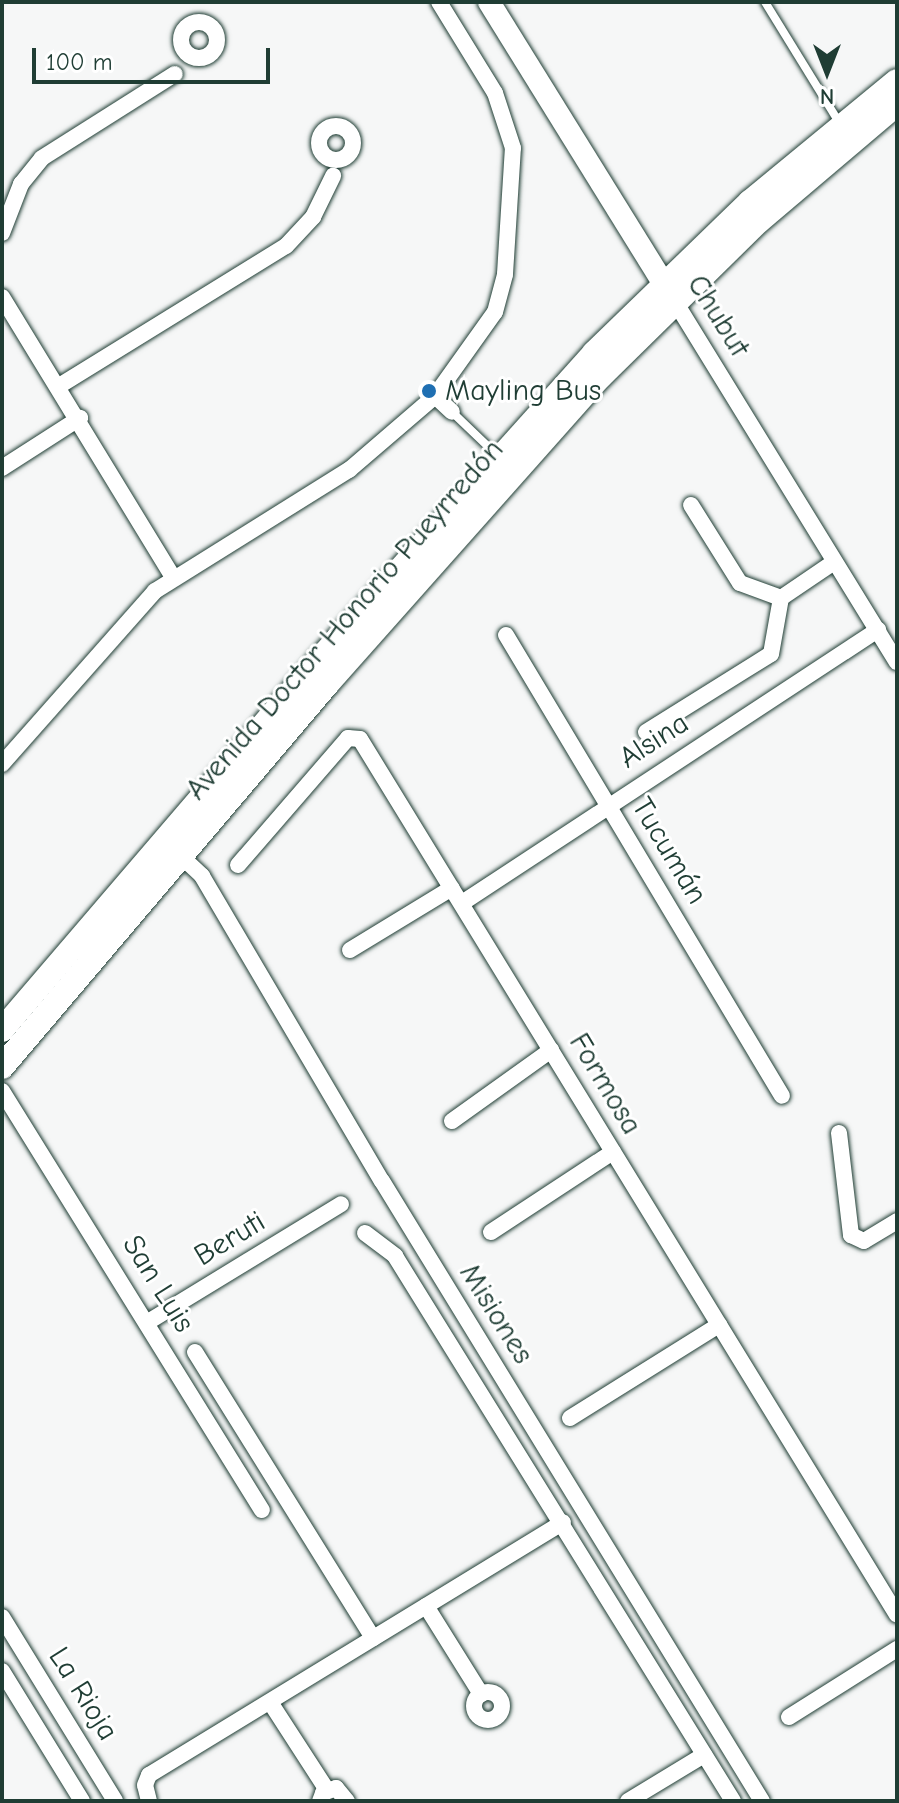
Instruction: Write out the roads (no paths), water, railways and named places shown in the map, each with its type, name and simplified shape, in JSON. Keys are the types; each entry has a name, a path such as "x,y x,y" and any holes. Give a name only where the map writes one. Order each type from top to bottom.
{"main road":[{"name":"Avenida Doctor Honorio Pueyrredón","path":"2,1030 507,464 668,292 841,127 897,81"},
{"name":"Avenida Doctor Honorio Pueyrredón","path":"668,292 897,104"},
{"name":"Avenida Doctor Honorio Pueyrredón","path":"2,1067 183,858 507,464"}],"street":[{"path":"2,764 138,606 173,577 349,470 435,396 495,312 505,274 513,148 495,93 439,2"},
{"name":"Chubut","path":"489,2 897,662"},
{"path":"2,233 21,184 42,158 205,57 216,45 208,24 186,28 175,74"},
{"path":"183,50 205,57"},
{"path":"59,386 286,246 313,217 345,157 352,137 334,126 319,140 333,176"},
{"path":"325,156 345,157"},
{"path":"2,297 80,418 173,577"},
{"path":"435,396 452,412"},
{"path":"2,468 80,418"},
{"path":"691,505 740,583 781,598"},
{"path":"646,732 771,654 781,598 834,562"},
{"name":"Alsina","path":"462,903 878,630"},
{"name":"Tucumán","path":"506,635 782,1096"},
{"name":"Formosa","path":"238,865 355,735 462,903 897,1615"},
{"name":"Misiones","path":"183,858 202,876 390,1195 762,1801"},
{"path":"350,950 452,888"},
{"path":"452,1121 551,1050"},
{"name":"San Luis","path":"2,1091 262,1510"},
{"path":"839,1133 851,1235 864,1241 897,1221"},
{"path":"491,1232 613,1152"},
{"name":"Beruti","path":"148,1322 341,1204"},
{"path":"365,1233 395,1256 563,1522 733,1801"},
{"path":"570,1418 719,1325"},
{"path":"195,1352 373,1638"},
{"path":"149,1801 145,1785 149,1775 563,1522"},
{"path":"426,1606 481,1694"},
{"name":"La Rioja","path":"2,1617 115,1801"},
{"path":"789,1717 897,1649"},
{"path":"2,1671 82,1801"},
{"path":"270,1702 324,1796 340,1790 347,1801"},
{"path":"628,1801 704,1755"}],"lane":[{"path":"765,2 841,127"},
{"path":"452,412 507,464"}],"place":[{"name":"Mayling Bus","path":"429,391"}]}
